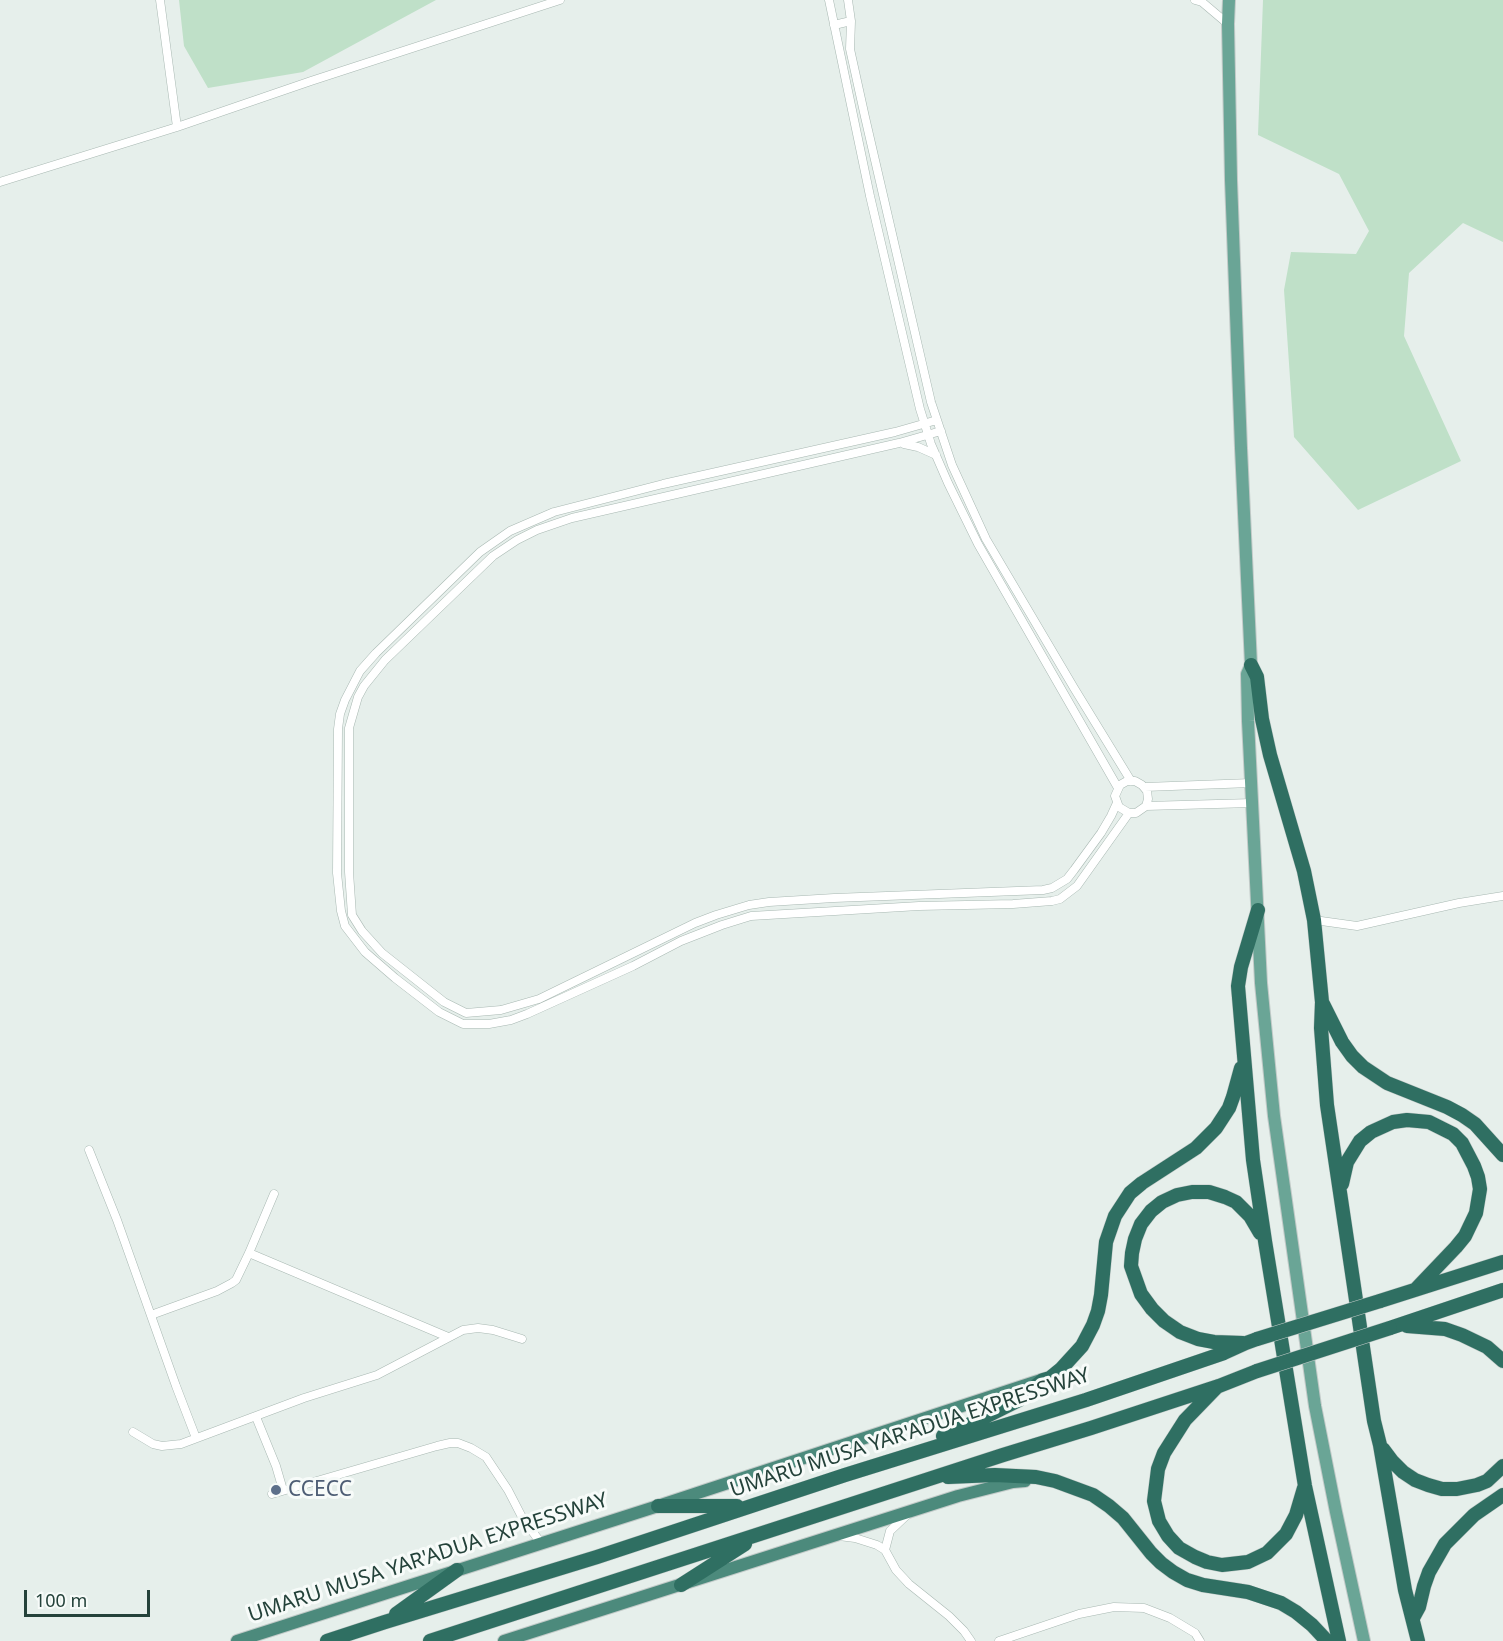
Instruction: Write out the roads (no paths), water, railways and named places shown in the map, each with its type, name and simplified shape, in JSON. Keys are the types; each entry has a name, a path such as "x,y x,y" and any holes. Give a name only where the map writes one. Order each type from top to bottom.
{"highway":[{"path":"1251,664 1257,677 1262,719 1270,755 1304,871 1314,920 1322,1002 1321,1028 1327,1105 1374,1421 1405,1590 1418,1641"},
{"path":"1258,910 1241,967 1238,986 1253,1160 1264,1241 1305,1486 1339,1641"},
{"path":"1322,1002 1342,1042 1364,1067 1387,1083 1462,1114 1503,1155"},
{"path":"919,1452 938,1438 1019,1400 1043,1380 1050,1378 1061,1369 1082,1346 1093,1325 1101,1295 1109,1229 1122,1204 1142,1183 1196,1148 1216,1128 1233,1097 1244,1057"},
{"path":"1340,1192 1347,1162 1353,1151 1371,1132 1382,1126 1407,1119 1429,1122 1453,1134 1462,1143 1478,1177 1476,1213 1461,1242 1415,1290"},
{"path":"1251,1341 1214,1342 1198,1339 1180,1332 1164,1321 1141,1294 1131,1266 1132,1253 1141,1224 1151,1211 1162,1202 1177,1195 1192,1192 1209,1192 1236,1202 1256,1224 1264,1241"},
{"name":"UMARU MUSA YAR'ADUA EXPRESSWAY","path":"327,1641 597,1557 748,1506 1171,1371 1251,1341 1503,1262"},
{"path":"430,1641 1219,1386 1257,1371 1503,1290"},
{"path":"1394,1327 1445,1329 1487,1347 1503,1360"},
{"name":"UMARU MUSA YAR'ADUA EXPRESSWAY","path":"237,1641 1043,1380"},
{"path":"1219,1386 1185,1420 1164,1453 1158,1469 1154,1501 1159,1521 1168,1536 1179,1548 1207,1562 1222,1565 1248,1562 1267,1552 1286,1534 1296,1515 1305,1486"},
{"path":"1380,1446 1392,1461 1415,1480 1443,1489 1478,1485 1487,1481 1503,1467"},
{"path":"934,1477 1020,1476 1055,1481 1093,1496 1123,1518 1161,1563 1173,1572 1203,1585 1248,1592 1281,1603 1312,1625 1327,1641"},
{"path":"504,1641 533,1637 681,1585 958,1496 1013,1482 1055,1481"},
{"path":"1413,1618 1419,1607 1429,1572 1445,1544 1474,1515 1503,1496"},
{"path":"658,1506 748,1506"},
{"path":"681,1585 764,1532"},
{"path":"385,1622 457,1570"}],"main road":[{"path":"1229,0 1233,243 1251,664 1247,674 1261,983 1274,1116 1315,1406 1364,1641"}],"street":[{"path":"160,0 177,127"},
{"path":"0,182 177,127 560,0"},
{"path":"829,0 870,196 920,408 936,455 978,544 1118,788"},
{"path":"848,0 851,21 850,48 918,349 931,402 952,465 986,539 1131,781"},
{"path":"1200,1 1228,24"},
{"path":"834,25 851,21"},
{"path":"905,429 916,421 920,408"},
{"path":"937,420 554,512 510,531 480,552 376,653 360,671 345,700 338,729 338,873 341,912 345,926 365,952 439,1012 463,1024 489,1024 527,1014 633,966 681,941 736,920 760,915 833,910 1013,904 1060,899 1072,891 1084,877 1129,813"},
{"path":"941,431 899,443 572,518 537,530 493,556 385,660 358,697 349,728 349,872 352,915 362,931 382,953 444,1002 466,1013 487,1012 539,999 686,927 749,905 834,898 1043,890 1060,885 1101,833 1117,804"},
{"path":"899,443 918,447 936,455"},
{"path":"1065,694 1074,688"},
{"path":"1146,806 1148,799 1145,788 1139,783 1131,781 1118,788 1117,804 1121,810 1129,813 1136,813 1146,806 1252,803"},
{"path":"1145,788 1251,783"},
{"path":"1012,891 1013,904"},
{"path":"919,906 920,894"},
{"path":"1314,920 1357,926 1459,903 1503,896"},
{"path":"833,910 834,898"},
{"path":"487,1012 489,1024"},
{"path":"89,1150 117,1220 196,1438"},
{"path":"151,1315 217,1291 232,1283 240,1274 274,1194"},
{"path":"249,1254 448,1337"},
{"path":"133,1432 146,1441 162,1446 181,1444 304,1398 377,1375 463,1330 478,1328 493,1330 522,1339"},
{"path":"256,1417 283,1490"},
{"path":"272,1494 437,1446 458,1443 486,1457 541,1543"},
{"path":"885,1550 890,1531 912,1510"},
{"path":"834,1536 855,1538 885,1550 896,1570 909,1584 949,1616 964,1631 970,1641"},
{"path":"999,1641 1079,1614 1114,1607 1144,1608 1170,1618 1194,1633 1200,1641"}],"place":[{"name":"CCECC","path":"276,1490"}]}
